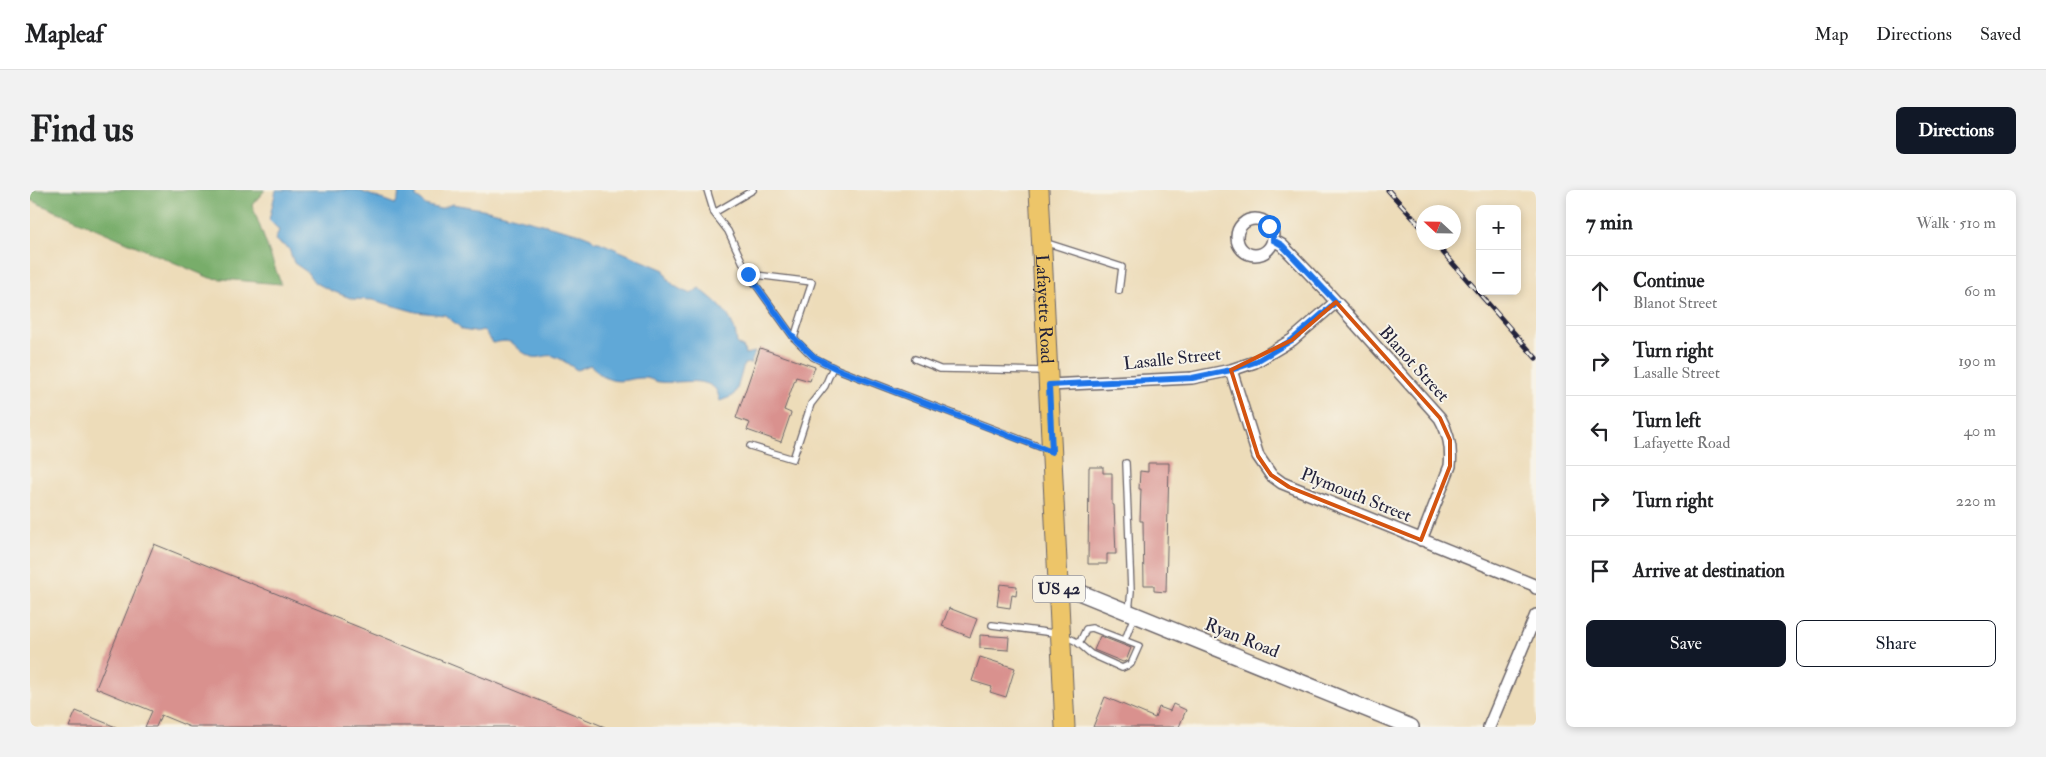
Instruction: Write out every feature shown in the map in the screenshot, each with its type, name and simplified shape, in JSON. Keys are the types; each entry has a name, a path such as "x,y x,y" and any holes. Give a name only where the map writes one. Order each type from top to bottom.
{"main road":[{"name":"Lafayette Road","path":"1039,190 1065,727"}],"street":[{"name":"Blanot Street","path":"1273,240 1282,245 1336,302 1440,418 1450,440 1452,453 1450,466 1421,540"},
{"name":"Lasalle Street","path":"1049,378 1192,378 1231,370 1255,362 1292,340 1336,302"},
{"name":"Plymouth Street","path":"1231,370 1258,456 1272,475 1289,487 1535,585"},
{"name":"Ryan Road","path":"1059,584 1411,727"},
{"path":"1489,727 1536,615"}],"lane":[{"path":"707,190 714,213 728,231 748,274 794,338 814,357 833,367 1052,452"},
{"path":"714,213 754,190"},
{"path":"1042,241 1122,267 1119,291"},
{"path":"748,274 812,282 794,338"},
{"path":"915,359 940,369 1049,378"},
{"path":"750,446 793,459 811,404 825,386 833,367"},
{"path":"1125,640 1132,614 1126,463"},
{"path":"992,625 1061,634 1079,644 1091,654 1122,668 1131,664 1139,646 1092,628 1086,629 1079,644"}],"highlighted area":[{"path":"1336,302 1440,418 1450,440 1450,466 1421,540 1289,487 1271,475 1258,456 1231,370 1292,340"}],"green space":[{"path":"30,190 265,190 252,205 281,284 210,278 30,200"}],"water":[{"path":"276,190 357,190 395,204 398,199 399,190 416,190 416,197 425,205 440,209 452,204 488,210 581,234 595,242 599,242 664,270 668,279 682,290 691,294 699,288 714,300 730,318 736,334 737,344 744,348 745,354 755,352 751,363 744,364 737,389 733,396 720,401 716,390 705,383 660,382 645,378 614,381 602,376 590,365 577,370 553,356 530,356 511,342 493,343 483,330 475,332 462,330 445,315 416,312 373,300 353,299 314,282 307,272 294,263 289,249 275,240 279,230 269,220"}],"building":[{"path":"760,348 815,367 810,381 796,377 784,410 791,413 781,442 747,430 750,423 736,418"},
{"path":"1148,463 1169,463 1166,592 1154,591 1154,585 1144,585 1143,521 1140,521 1141,489 1139,489 1140,471 1148,472"},
{"path":"1089,467 1103,467 1103,473 1112,473 1112,505 1114,505 1116,554 1107,554 1107,564 1088,564"},
{"path":"154,544 605,727 190,727 161,715 156,727 145,727 152,711 96,688"},
{"path":"1000,584 1017,586 1016,596 1012,595 1010,608 997,606"},
{"path":"949,608 977,619 970,637 942,626"},
{"path":"980,635 1009,637 1008,650 980,648"},
{"path":"1100,636 1131,648 1126,661 1123,662 1094,650"},
{"path":"980,657 1015,668 1006,697 990,692 992,687 972,681"},
{"path":"1105,697 1155,718 1159,707 1170,711 1173,704 1186,710 1179,727 1093,727"},
{"path":"76,711 116,727 69,727"}],"railway":[{"path":"1388,190 1416,221"},
{"path":"1441,250 1536,358"}],"route":[{"path":"748,274 794,338 814,357 837,369 1052,452 1049,385 1192,378 1231,370 1255,362 1274,352 1309,327 1336,302 1282,245 1273,240 1272,230 1269,226"}]}
